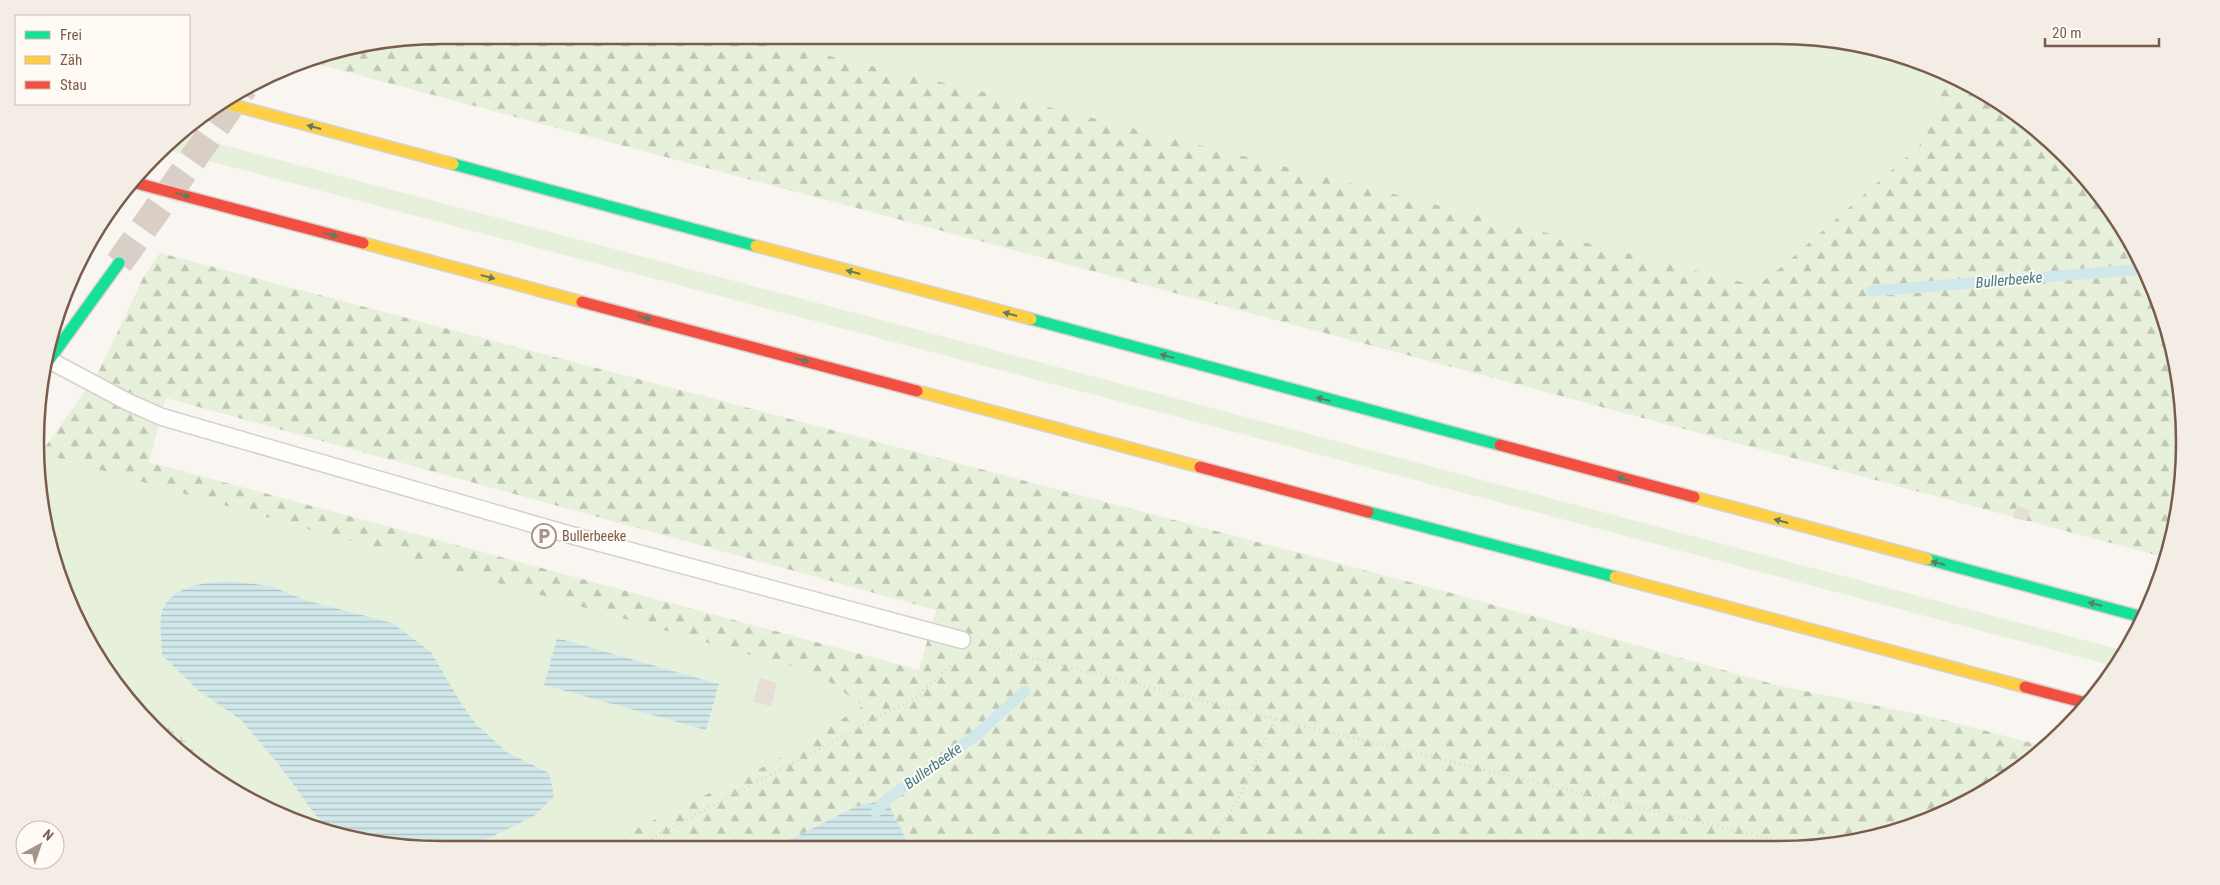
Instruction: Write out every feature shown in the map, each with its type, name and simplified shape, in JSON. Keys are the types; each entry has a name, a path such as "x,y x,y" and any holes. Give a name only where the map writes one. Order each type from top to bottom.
{"main road":[{"path":"231,105 2137,616"},
{"path":"140,184 2080,701"},
{"path":"54,352 119,263"}],"lane":[{"path":"51,365 162,417 578,537 962,640"}],"path":[{"path":"646,841 915,698 948,670 962,640 1275,719 1782,841"},
{"path":"1211,841 1240,796 1275,719"}],"green space":[{"path":"778,44 1778,44 1830,47 1855,51 1906,65 1946,81 1920,145 1785,264 1757,286 1065,111"},
{"path":"778,44 1065,111 1757,286 1785,264 1920,145 1946,81 1999,111 2020,126 2059,161 2094,200 2109,221 2123,243 2146,290 2163,339 2169,365 2175,416 2176,442 2173,495 2160,556 317,64 365,51 416,45"},
{"path":"188,136 2118,649 2108,665 171,151"},
{"path":"160,253 1455,594 1776,685 1932,717 2037,744 2020,759 1977,788 1930,811 1881,828 1855,834 1804,840 906,841 885,800 790,841 611,841 771,763 863,706 818,674 44,454 44,448 98,373 144,276","holes":["166,398 936,610 919,670 149,462"]},
{"path":"44,454 818,674 864,706 771,763 611,841 482,841 533,816 549,773 508,753 476,724 459,700 308,601 270,586 199,691 241,720 280,766 321,822 266,800 221,774 180,742 126,685 97,642 74,595 65,571 51,520 47,495","holes":["557,638 719,684 706,730 544,685"]},
{"path":"148,711 164,717 203,761 180,742"}],"water":[{"path":"230,581 270,586 308,601 392,623 431,652 459,700 476,724 508,753 549,773 554,796 534,816 483,841 390,838 365,834 321,822 280,766 241,720 199,691 162,655 161,615 167,602 182,590 210,583"},
{"path":"557,638 719,684 706,730 544,685"},
{"path":"886,800 906,841 788,841 857,806"}],"building":[{"path":"2016,506 2030,510 2027,521 2013,518"},
{"path":"760,678 777,683 771,706 753,702"}],"waterway":[{"name":"Bullerbeeke","path":"1872,291 2137,270"},
{"name":"Bullerbeeke","path":"876,812 886,800 975,736 1025,691"}],"tunnel":[{"path":"119,263 232,104"}],"traffic: fast":[{"path":"453,164 756,246"},
{"path":"54,354 119,263"},
{"path":"1031,319 1500,445"},
{"path":"1368,512 1615,577"},
{"path":"1927,559 2137,616"}],"traffic: slow":[{"path":"231,105 453,164"},
{"path":"363,243 582,302"},
{"path":"756,246 1031,319"},
{"path":"917,391 1200,467"},
{"path":"1694,497 1927,559"},
{"path":"1615,577 2025,687"}],"traffic: jam":[{"path":"140,184 363,243"},
{"path":"582,302 917,391"},
{"path":"1500,445 1694,497"},
{"path":"1200,467 1368,512"},
{"path":"2025,687 2080,701"}],"place":[{"name":"Bullerbeeke","path":"544,536"}]}
